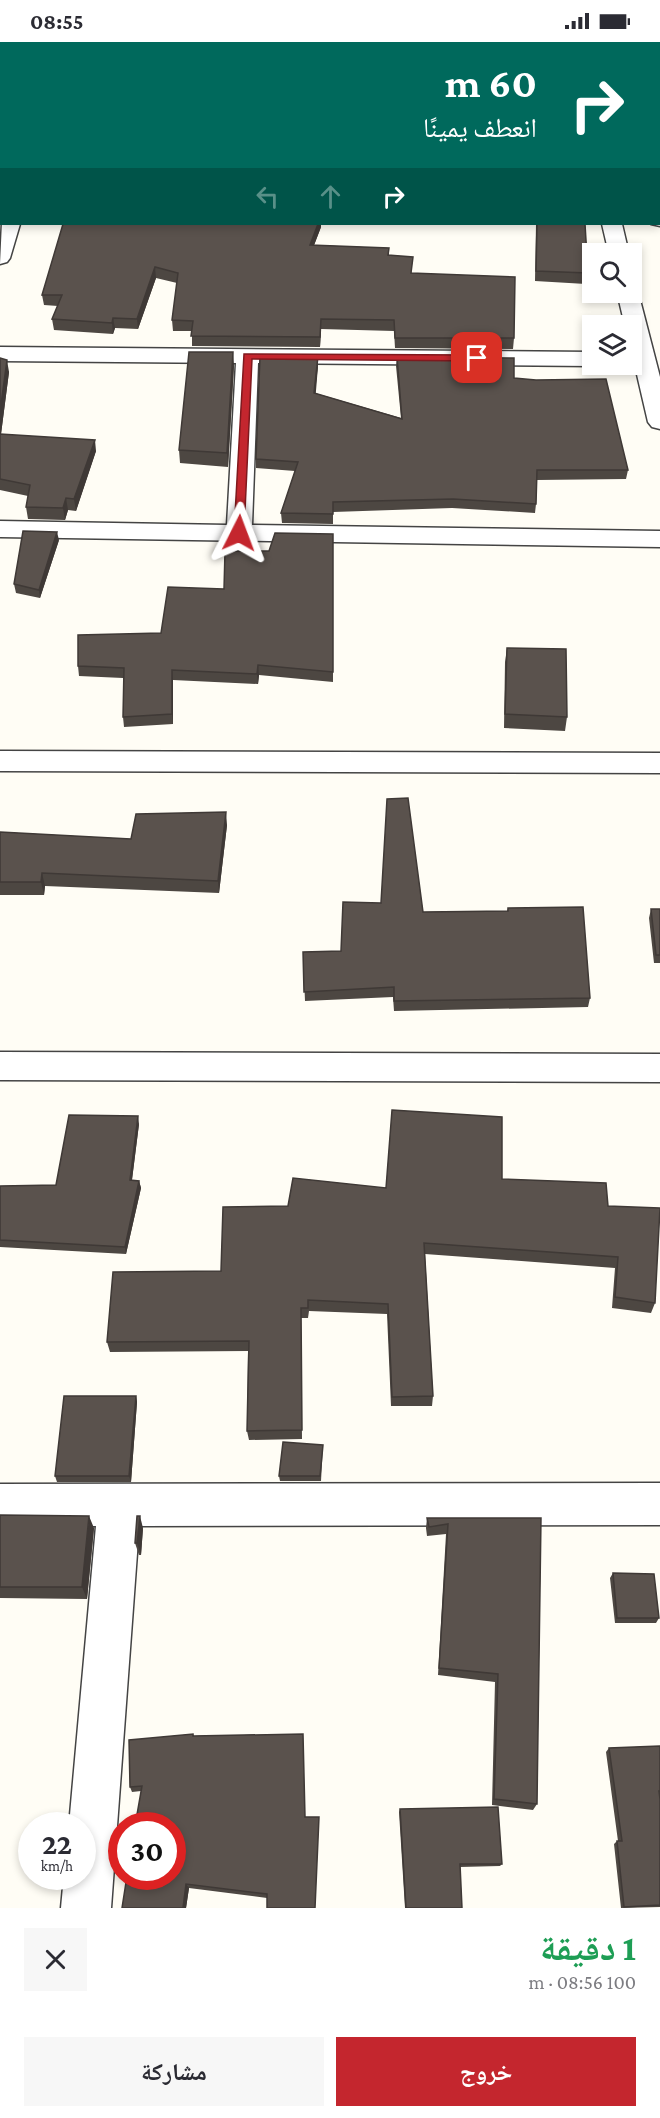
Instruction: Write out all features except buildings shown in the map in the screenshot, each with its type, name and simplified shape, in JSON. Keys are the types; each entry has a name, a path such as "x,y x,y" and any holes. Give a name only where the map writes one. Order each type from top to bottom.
{"street":[{"path":"0,258 9,225"},
{"path":"612,225 616,243"},
{"path":"630,303 660,422"},
{"path":"0,354 582,359"},
{"path":"239,533 247,356"},
{"path":"0,529 660,539"},
{"path":"0,761 660,763"},
{"path":"0,1066 660,1068"},
{"path":"0,1505 660,1504"},
{"path":"86,1908 119,1505"}],"route":[{"path":"239,533 247,356 477,358"}]}
